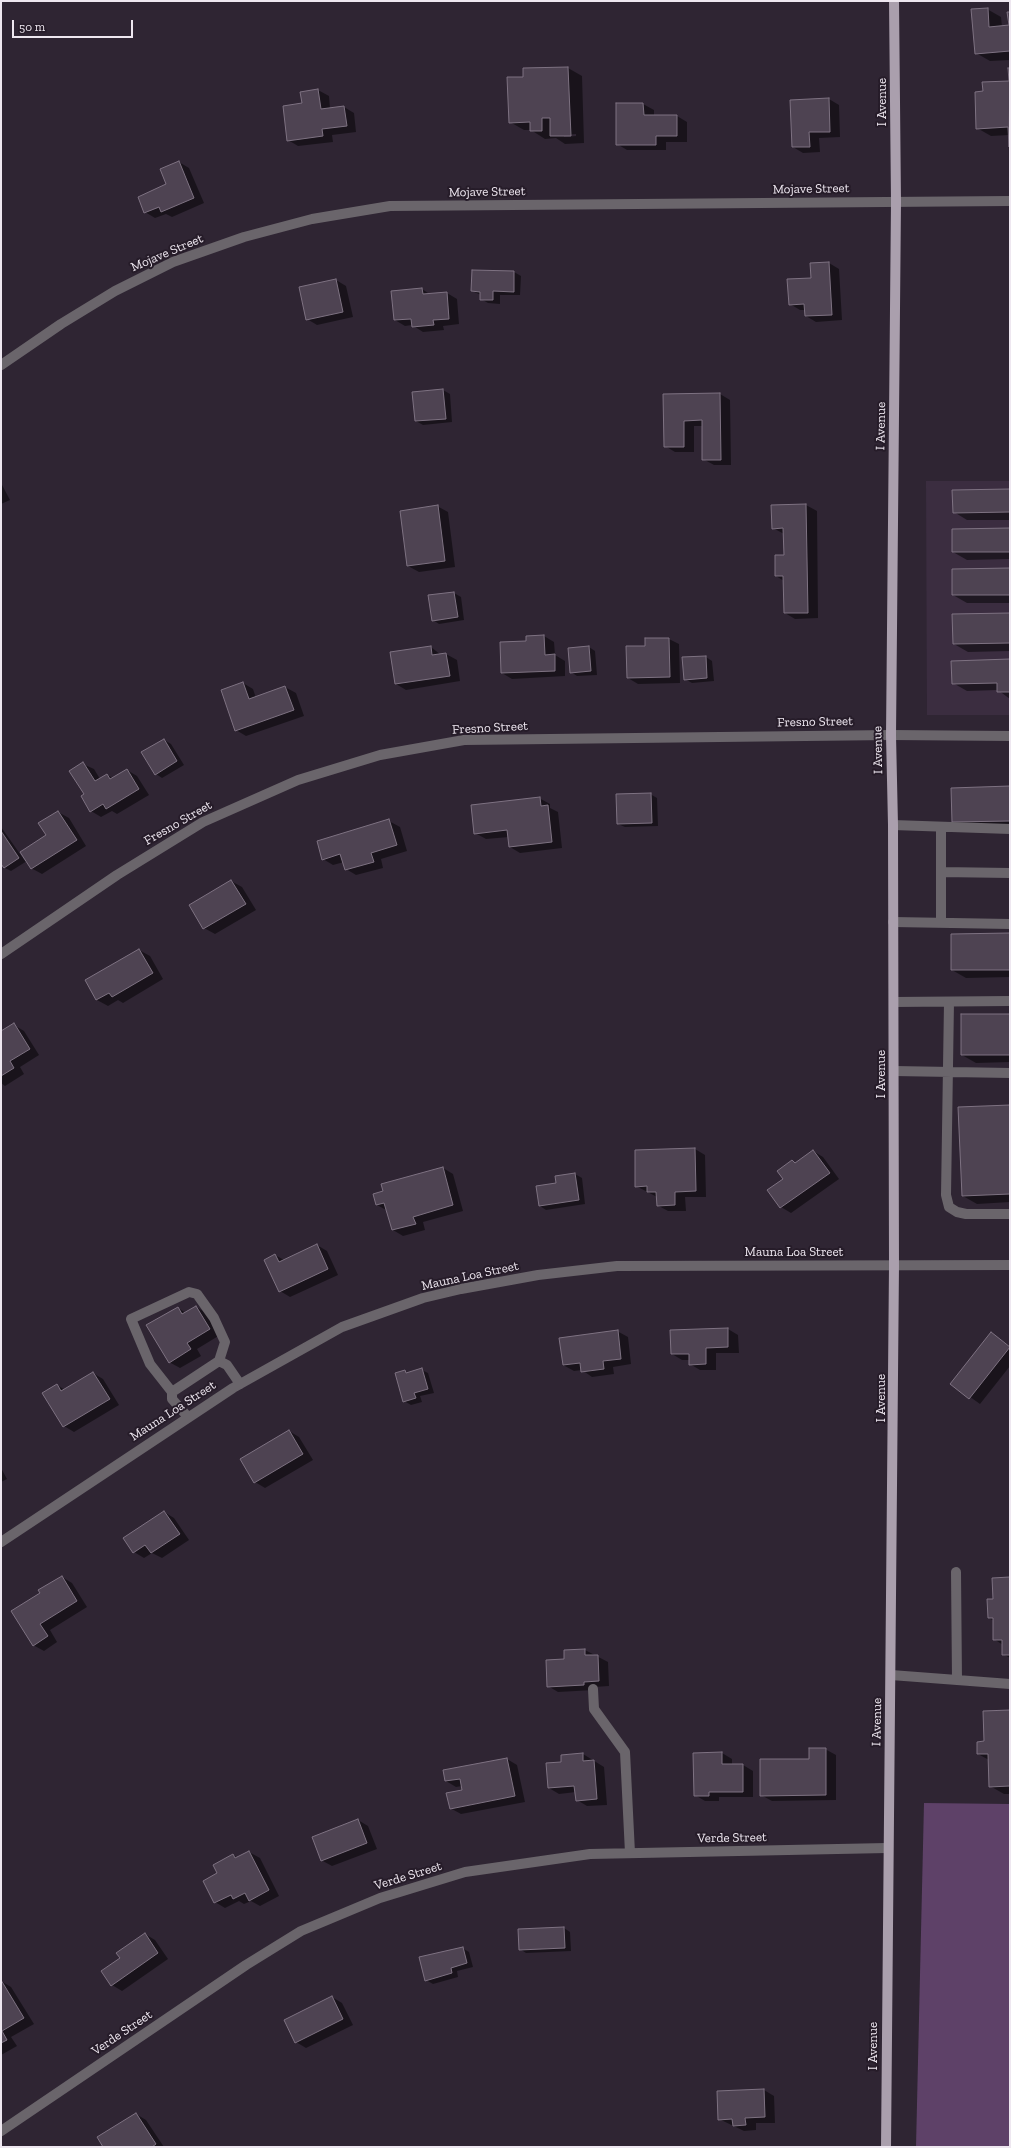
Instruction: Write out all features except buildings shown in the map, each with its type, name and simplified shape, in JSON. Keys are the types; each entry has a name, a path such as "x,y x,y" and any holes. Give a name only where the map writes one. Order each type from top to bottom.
{"main road":[{"name":"I Avenue","path":"886,2147 887,1848 891,1675 894,1265 893,825 891,735 896,202 894,1"}],"street":[{"name":"Mojave Street","path":"1,365 61,324 115,291 173,262 244,237 312,219 390,206 1010,201"},
{"name":"Fresno Street","path":"1,954 117,875 203,822 298,780 380,754 464,740 891,735 1010,736"},
{"path":"893,825 1010,829"},
{"path":"941,827 941,923"},
{"path":"941,872 1010,873"},
{"path":"893,922 1010,924"},
{"path":"894,1002 1010,1001"},
{"path":"949,1002 946,1196 949,1207 956,1212 966,1214 1010,1214"},
{"path":"894,1071 1010,1073"},
{"name":"Mauna Loa Street","path":"1,1542 240,1384 342,1327 423,1298 461,1289 538,1275 618,1266 1010,1265"},
{"path":"172,1392 219,1361 225,1342 214,1318 198,1294 189,1292 131,1319 150,1364 172,1392 172,1399 188,1417"},
{"path":"219,1361 227,1365 240,1384"},
{"path":"956,1572 957,1680"},
{"path":"891,1675 1010,1684"},
{"path":"593,1689 594,1709 625,1752 630,1853"},
{"name":"Verde Street","path":"1,2131 246,1965 301,1932 380,1898 465,1872 590,1854 887,1848"}],"shaded area":[{"path":"926,481 1010,481 1010,715 927,715"},
{"path":"924,1803 1010,1804 1010,2147 916,2147"}]}
